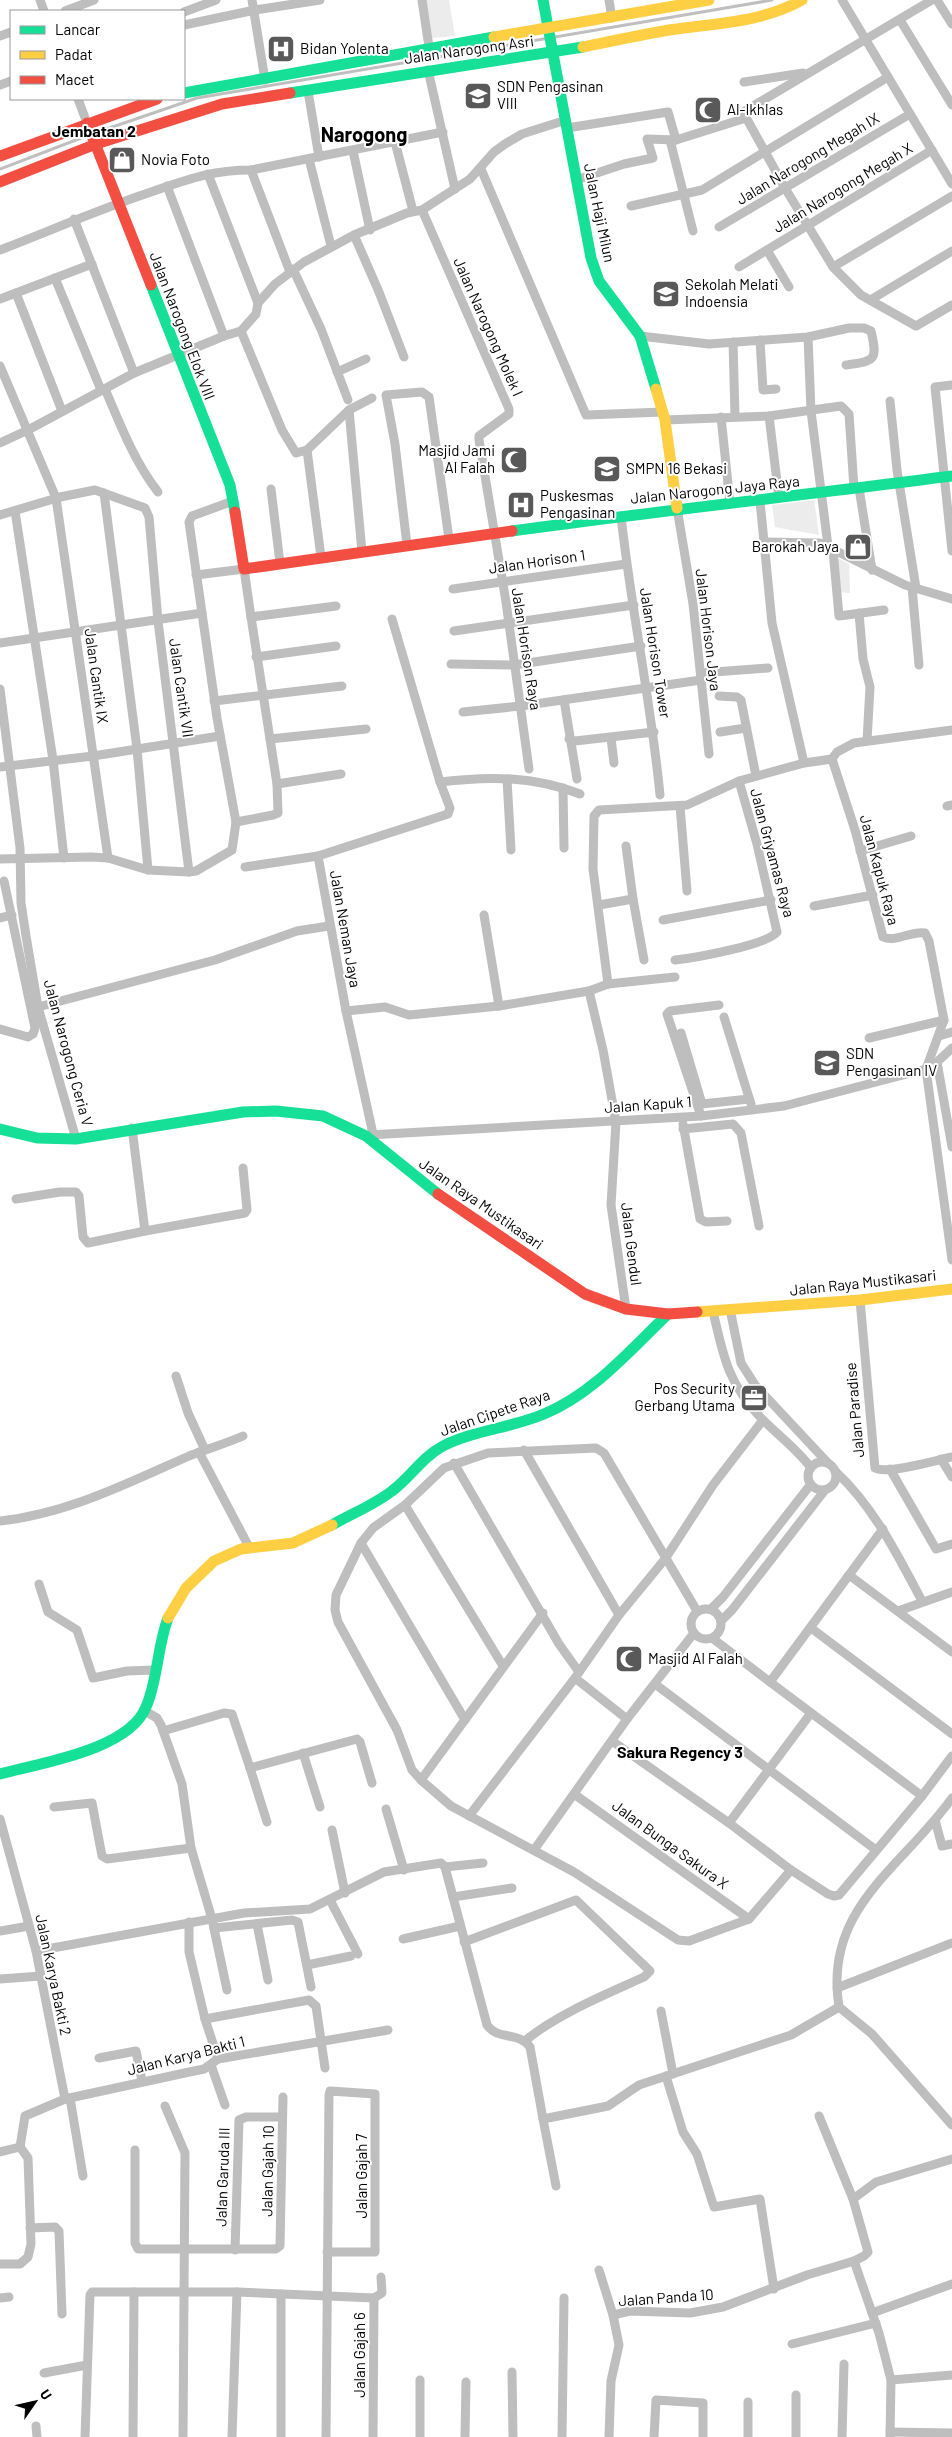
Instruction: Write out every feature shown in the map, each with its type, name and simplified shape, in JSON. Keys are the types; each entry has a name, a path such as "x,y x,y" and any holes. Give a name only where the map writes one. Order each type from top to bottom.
{"street":[{"path":"68,10 94,0"},
{"path":"185,12 216,0"},
{"path":"252,0 265,80"},
{"path":"185,25 255,10 320,0"},
{"path":"422,0 430,47"},
{"name":"Jalan Haji Milun","path":"543,0 591,258 598,281 640,336 664,416 677,508"},
{"path":"609,0 612,18"},
{"name":"Jalan Narogong Asri","path":"185,93 265,80 430,47 549,31 612,18 656,5 709,0"},
{"name":"Jalan Narogong Asri","path":"0,156 91,133 214,106 669,30 753,19 784,10 802,0"},
{"path":"842,0 952,183"},
{"path":"932,0 743,112 807,226 833,266 861,295 872,299 916,326 952,305"},
{"path":"937,0 952,24"},
{"path":"900,20 952,105"},
{"path":"428,70 455,189"},
{"path":"744,82 808,72"},
{"path":"631,206 707,187 888,77"},
{"path":"308,91 314,158 331,246"},
{"name":"Jalan Narogong Elok VIII","path":"78,100 176,355 225,473 233,501 244,569"},
{"name":"Jalan Narogong Asri","path":"0,182 155,100"},
{"path":"258,303 275,284 292,270 331,246 354,235 417,211 455,189 481,169 494,152 522,134 566,124 668,112 693,232"},
{"name":"Jalan Narogong Megah IX","path":"719,227 910,114"},
{"path":"576,180 624,164 653,158 647,138 673,140 746,118"},
{"path":"0,250 118,202 190,177 228,170 251,170 443,132"},
{"path":"395,142 417,211"},
{"name":"Jalan Narogong Megah X","path":"739,267 932,150"},
{"path":"353,151 370,230"},
{"path":"481,169 586,415 768,416 841,406 846,408 849,414 857,488 872,570"},
{"path":"251,170 292,270 315,315 348,400"},
{"path":"0,443 134,373 224,336 241,331 256,314 258,303 208,174"},
{"path":"167,186 224,336"},
{"path":"833,266 952,196"},
{"name":"Jalan Narogong Molek I","path":"417,211 509,409 509,414 479,436 495,534"},
{"path":"74,219 134,373"},
{"path":"354,235 379,292 404,357"},
{"name":"Jalan Narogong Megah X","path":"767,250 789,287"},
{"path":"872,299 952,251"},
{"path":"0,299 92,264"},
{"path":"55,278 127,439 147,477 158,492"},
{"path":"16,293 62,411"},
{"path":"640,336 709,344 808,337 849,328 864,328 871,331 876,352 873,358 869,362 846,365"},
{"path":"241,331 282,430 296,453 307,450 349,410 372,398"},
{"path":"808,337 811,411 820,494 831,548 839,616 884,610"},
{"path":"760,340 763,390 776,388"},
{"path":"733,342 735,416"},
{"path":"337,372 366,359"},
{"name":"Jalan Cantik IX","path":"0,366 56,498 108,858"},
{"path":"952,385 935,387 949,477 952,551"},
{"path":"407,545 395,444 386,395 422,392 426,394 430,406 449,539"},
{"path":"890,402 914,588 919,666"},
{"path":"349,410 362,552"},
{"path":"768,416 778,498"},
{"path":"721,417 730,503"},
{"path":"942,440 952,438"},
{"path":"307,450 321,557"},
{"name":"Jalan Narogong Jaya Raya","path":"244,569 677,508 760,501 949,477"},
{"path":"271,489 280,563"},
{"path":"0,515 88,490 104,493 137,749 148,870"},
{"name":"Jalan Cantik VII","path":"104,493 146,508 149,517 158,621 175,743 189,872"},
{"path":"0,859 21,857 108,858 148,870 189,872 196,871 232,850 236,822 214,701 189,522 192,516 233,501"},
{"path":"760,501 772,623 804,763"},
{"name":"Jalan Horison Jaya","path":"677,508 693,604 709,754"},
{"path":"15,511 53,760 64,858"},
{"name":"Jalan Horison Tower","path":"621,516 626,564 654,732 660,794"},
{"name":"Jalan Horison Raya","path":"495,534 529,768"},
{"path":"765,542 820,543 872,570 914,588 952,599"},
{"name":"Jalan Horison 1","path":"452,589 502,580 626,564"},
{"path":"196,575 244,569 277,784 278,813 236,822"},
{"path":"454,631 634,605"},
{"path":"250,617 336,606"},
{"path":"859,613 864,659 870,687 867,741"},
{"path":"0,644 202,614"},
{"name":"Jalan Neman Jaya","path":"370,1135 329,926 318,856 448,814 450,808 440,782 392,619"},
{"path":"256,657 336,646"},
{"path":"451,664 514,665 641,646"},
{"path":"463,712 646,689 701,676 768,668"},
{"path":"214,701 342,686"},
{"name":"Jalan Narogong Ceria V","path":"0,689 21,857 21,903 38,1007 76,1139"},
{"path":"719,696 739,698 756,776"},
{"path":"564,700 577,779"},
{"path":"720,732 746,728"},
{"path":"270,739 366,729"},
{"path":"608,984 593,856 594,816 599,810 680,806 738,781 804,763 832,759 837,752 854,743 952,730"},
{"path":"569,739 575,741 654,732"},
{"path":"0,767 92,756 220,736"},
{"path":"611,738 614,762"},
{"name":"Jalan Kapuk Raya","path":"832,759 856,830 883,937 890,939 918,931 926,933 944,1020 926,1069 952,1260"},
{"path":"277,784 341,774"},
{"path":"440,782 476,778 531,780 580,794"},
{"path":"507,779 511,850"},
{"name":"Jalan Griyamas Raya","path":"675,960 694,958 760,941 773,937 777,932 758,844 738,781"},
{"path":"563,788 564,848"},
{"path":"680,806 686,891"},
{"path":"860,851 911,836"},
{"path":"626,846 644,960"},
{"path":"245,867 318,856"},
{"path":"0,1029 24,1037 30,1037 34,1031 4,881"},
{"path":"814,906 873,895"},
{"path":"599,905 633,899"},
{"path":"663,920 771,900"},
{"path":"0,918 12,915"},
{"path":"484,915 499,1006"},
{"path":"38,1007 215,960 297,931 329,926"},
{"path":"346,1011 386,1007 409,1015 499,1006 589,991 608,984 675,976"},
{"name":"Jalan Gendul","path":"589,991 604,1050 616,1122 610,1205 626,1309"},
{"path":"701,1116 667,1014 670,1011 719,1005"},
{"path":"724,1017 753,1109"},
{"path":"869,1038 944,1020"},
{"path":"939,1036 952,1032"},
{"path":"681,1033 702,1104 749,1099"},
{"path":"952,1048 938,1062 952,1147"},
{"name":"Jalan Kapuk 1","path":"370,1135 518,1125 616,1122 701,1116 784,1106 926,1069"},
{"name":"Jalan Raya Mustikasari","path":"0,1129 37,1138 76,1139 132,1128 242,1112 276,1111 323,1116 370,1135 429,1188 562,1280 605,1303 626,1309 668,1314 860,1300 952,1289"},
{"path":"682,1117 700,1219 706,1222 727,1222"},
{"path":"683,1129 733,1124 738,1127 741,1133 759,1226"},
{"path":"132,1128 145,1231"},
{"path":"16,1199 60,1192 76,1192 79,1196 83,1237 88,1243 245,1212 247,1210 243,1168"},
{"name":"Jalan Paradise","path":"860,1300 873,1462 875,1468 879,1471 890,1469"},
{"path":"730,1309 741,1362 755,1386 849,1485 883,1529 922,1601"},
{"path":"713,1310 727,1367 742,1396 811,1468"},
{"name":"Jalan Cipete Raya","path":"145,1711 163,1626 172,1608 189,1584 213,1562 235,1550 249,1546 286,1544 310,1537 382,1498 440,1448 455,1440 521,1422 558,1408 587,1388 668,1314"},
{"path":"718,1336 734,1333"},
{"path":"176,1376 202,1451 249,1546"},
{"path":"742,1396 755,1386"},
{"path":"469,1816 577,1675 619,1615 664,1559 713,1485 763,1420"},
{"path":"0,1521 57,1509 113,1490 202,1451 243,1436"},
{"path":"697,1611 600,1450 596,1448 488,1453 454,1463 431,1479 405,1505 373,1528 361,1543 336,1595 337,1616 398,1730 412,1770 451,1806 574,1872 678,1940 689,1941 749,1919 791,1870"},
{"path":"524,1450 619,1615"},
{"path":"952,1457 890,1469 936,1549 952,1544"},
{"path":"941,1459 952,1477"},
{"path":"825,1490 818,1490 811,1484 808,1476 811,1468 816,1463 827,1462"},
{"path":"454,1463 543,1613 577,1675 627,1719"},
{"path":"697,1611 691,1621 694,1633 704,1639 712,1638 720,1632 722,1620 732,1610 825,1490 833,1486 836,1481 836,1472"},
{"path":"697,1611 711,1609 723,1597 811,1484"},
{"path":"405,1505 503,1666"},
{"path":"770,1682 883,1529"},
{"path":"361,1543 465,1720"},
{"path":"849,1575 952,1652"},
{"path":"39,1584 48,1612 77,1630 83,1642 94,1678 128,1671 154,1670"},
{"path":"898,1611 952,1592"},
{"path":"711,1609 719,1614 722,1620"},
{"path":"421,1780 543,1613"},
{"path":"811,1628 952,1734"},
{"path":"534,1850 627,1719 694,1633"},
{"path":"712,1638 922,1796"},
{"path":"655,1684 876,1850"},
{"path":"0,1774 82,1750 109,1740 137,1723 145,1711 157,1718 164,1731 182,1784 191,1848 212,1919 227,1990"},
{"path":"729,1823 811,1713"},
{"path":"164,1731 224,1714 232,1714 267,1822"},
{"path":"250,1768 358,1740 372,1783"},
{"path":"612,1741 729,1823 791,1870 834,1896 839,1895 922,1796 952,1756"},
{"path":"303,1753 320,1807"},
{"name":"Jalan Bunga Sakura X","path":"574,1794 749,1919"},
{"path":"952,1798 935,1820 891,1866 863,1900 840,1949 837,1988 839,2007 872,2034 952,2125"},
{"path":"54,1807 92,1803 105,1859 191,1848"},
{"path":"386,1809 404,1870"},
{"name":"Jalan Karya Bakti 2","path":"0,1819 36,1951 83,2176"},
{"path":"935,1820 942,1846 952,1844"},
{"path":"332,1830 345,1892"},
{"path":"36,1951 244,1913 302,1911 330,1900 384,1872 439,1863 445,1867 484,1863"},
{"path":"445,1867 487,2026 495,2034 515,2037 525,2041 530,2047 556,2186"},
{"path":"453,1897 512,1888"},
{"path":"307,1965 355,1955 330,1900"},
{"path":"464,1942 576,1900 650,1971 644,1977 592,2001 537,2032 525,2041"},
{"path":"214,1928 292,1920 298,1922 311,1987"},
{"path":"189,1922 189,1952 225,2105"},
{"path":"257,1924 268,1980"},
{"path":"0,1931 29,1926"},
{"path":"403,1939 460,1926"},
{"path":"837,1988 952,1943"},
{"path":"0,1979 41,1976"},
{"path":"205,2019 307,2000 316,2006 325,2068"},
{"path":"543,2119 608,2106 638,2085 790,2035 839,2007"},
{"path":"661,2011 669,2076 683,2132 697,2154 714,2206 760,2199 774,2289"},
{"name":"Jalan Karya Bakti 1","path":"20,2147 25,2116 68,2098 142,2081 194,2072 214,2062 321,2040 388,2030"},
{"path":"98,2058 136,2051 142,2081"},
{"name":"Jalan Gajah 7","path":"337,2090 375,2094 375,2252 327,2252 330,2093 337,2090"},
{"name":"Jalan Gajah 10","path":"235,2250 276,2249 280,2246 283,2097"},
{"path":"165,2106 184,2153 183,2437"},
{"path":"819,2116 853,2199 868,2252 854,2261 876,2323 891,2380 890,2434 952,2433"},
{"name":"Jalan Garuda III","path":"235,2250 239,2120 243,2117 282,2117"},
{"path":"0,2152 20,2147 28,2158 31,2244 27,2259 20,2264 0,2264"},
{"path":"135,2150 135,2245 140,2249 235,2250"},
{"path":"853,2199 876,2182 952,2160"},
{"path":"30,2228 55,2227 59,2231 62,2314"},
{"path":"326,2437 327,2252"},
{"name":"Jalan Panda 10","path":"609,2437 611,2381 619,2345 613,2315 630,2311 690,2313 723,2307 774,2289 806,2275 854,2261"},
{"path":"599,2270 613,2315"},
{"name":"Jalan Gajah 6","path":"373,2437 374,2298 382,2293 381,2277"},
{"path":"872,2313 952,2284"},
{"path":"85,2437 90,2295 94,2291 238,2292 374,2298"},
{"path":"133,2437 134,2292"},
{"path":"232,2437 238,2292"},
{"path":"281,2294 282,2437"},
{"path":"562,2437 564,2298"},
{"path":"792,2344 876,2323"},
{"path":"842,2437 844,2364"},
{"path":"44,2373 88,2365"},
{"path":"512,2372 513,2437"},
{"path":"891,2380 952,2375"},
{"path":"420,2380 420,2437"},
{"path":"465,2437 466,2382"},
{"path":"796,2395 796,2437"},
{"path":"654,2437 655,2401 679,2400 703,2403 703,2437"},
{"path":"748,2402 748,2437"},
{"path":"36,2426 37,2437"}],"shaded area":[{"path":"426,0 449,0 455,36 432,38"},
{"path":"814,500 819,535 775,527 772,505"},
{"path":"836,557 849,564 850,593 838,592"}],"waterway":[{"path":"95,133 197,98 772,0"},
{"path":"0,169 89,135"}],"traffic: fast":[{"path":"543,0 591,258 599,281 640,336 656,389"},
{"path":"185,93 494,37"},
{"path":"290,93 583,47"},
{"path":"151,285 230,485 235,512"},
{"path":"512,531 952,476"},
{"path":"0,1129 37,1138 76,1139 243,1112 276,1111 323,1116 366,1136 438,1194"},
{"path":"332,1525 385,1496 429,1456 443,1446 468,1436 531,1419 579,1395 610,1370 668,1314"},
{"path":"0,1774 82,1753 122,1734 136,1722 150,1697 168,1618"}],"traffic: slow":[{"path":"494,37 709,0"},
{"path":"583,47 669,30 754,18 786,8 802,0"},
{"path":"656,389 665,420 677,508"},
{"path":"697,1312 860,1300 952,1289"},
{"path":"168,1618 186,1588 214,1561 241,1549 293,1543 332,1525"}],"traffic: jam":[{"path":"0,182 96,144 222,104 290,93"},
{"path":"0,156 154,100"},
{"path":"87,123 151,285"},
{"path":"235,512 244,569 512,531"},
{"path":"438,1194 585,1294 626,1309 668,1314 697,1312"}],"place":[{"name":"Bidan Yolenta","path":"281,49"},
{"name":"SDN Pengasinan VIII","path":"478,96"},
{"name":"Al-Ikhlas","path":"708,110"},
{"name":"Novia Foto","path":"122,160"},
{"name":"Sekolah Melati Indoensia","path":"666,294"},
{"name":"Masjid Jami Al Falah","path":"514,460"},
{"name":"SMPN 16 Bekasi","path":"607,469"},
{"name":"Puskesmas Pengasinan","path":"521,505"},
{"name":"Barokah Jaya","path":"858,547"},
{"name":"SDN Pengasinan IV","path":"827,1063"},
{"name":"Pos Security Gerbang Utama","path":"754,1398"},
{"name":"Masjid Al Falah","path":"629,1659"}],"district":[{"name":"Jembatan 2","path":"94,131"},
{"name":"Narogong","path":"364,135"},
{"name":"Sakura Regency 3","path":"680,1752"}]}
